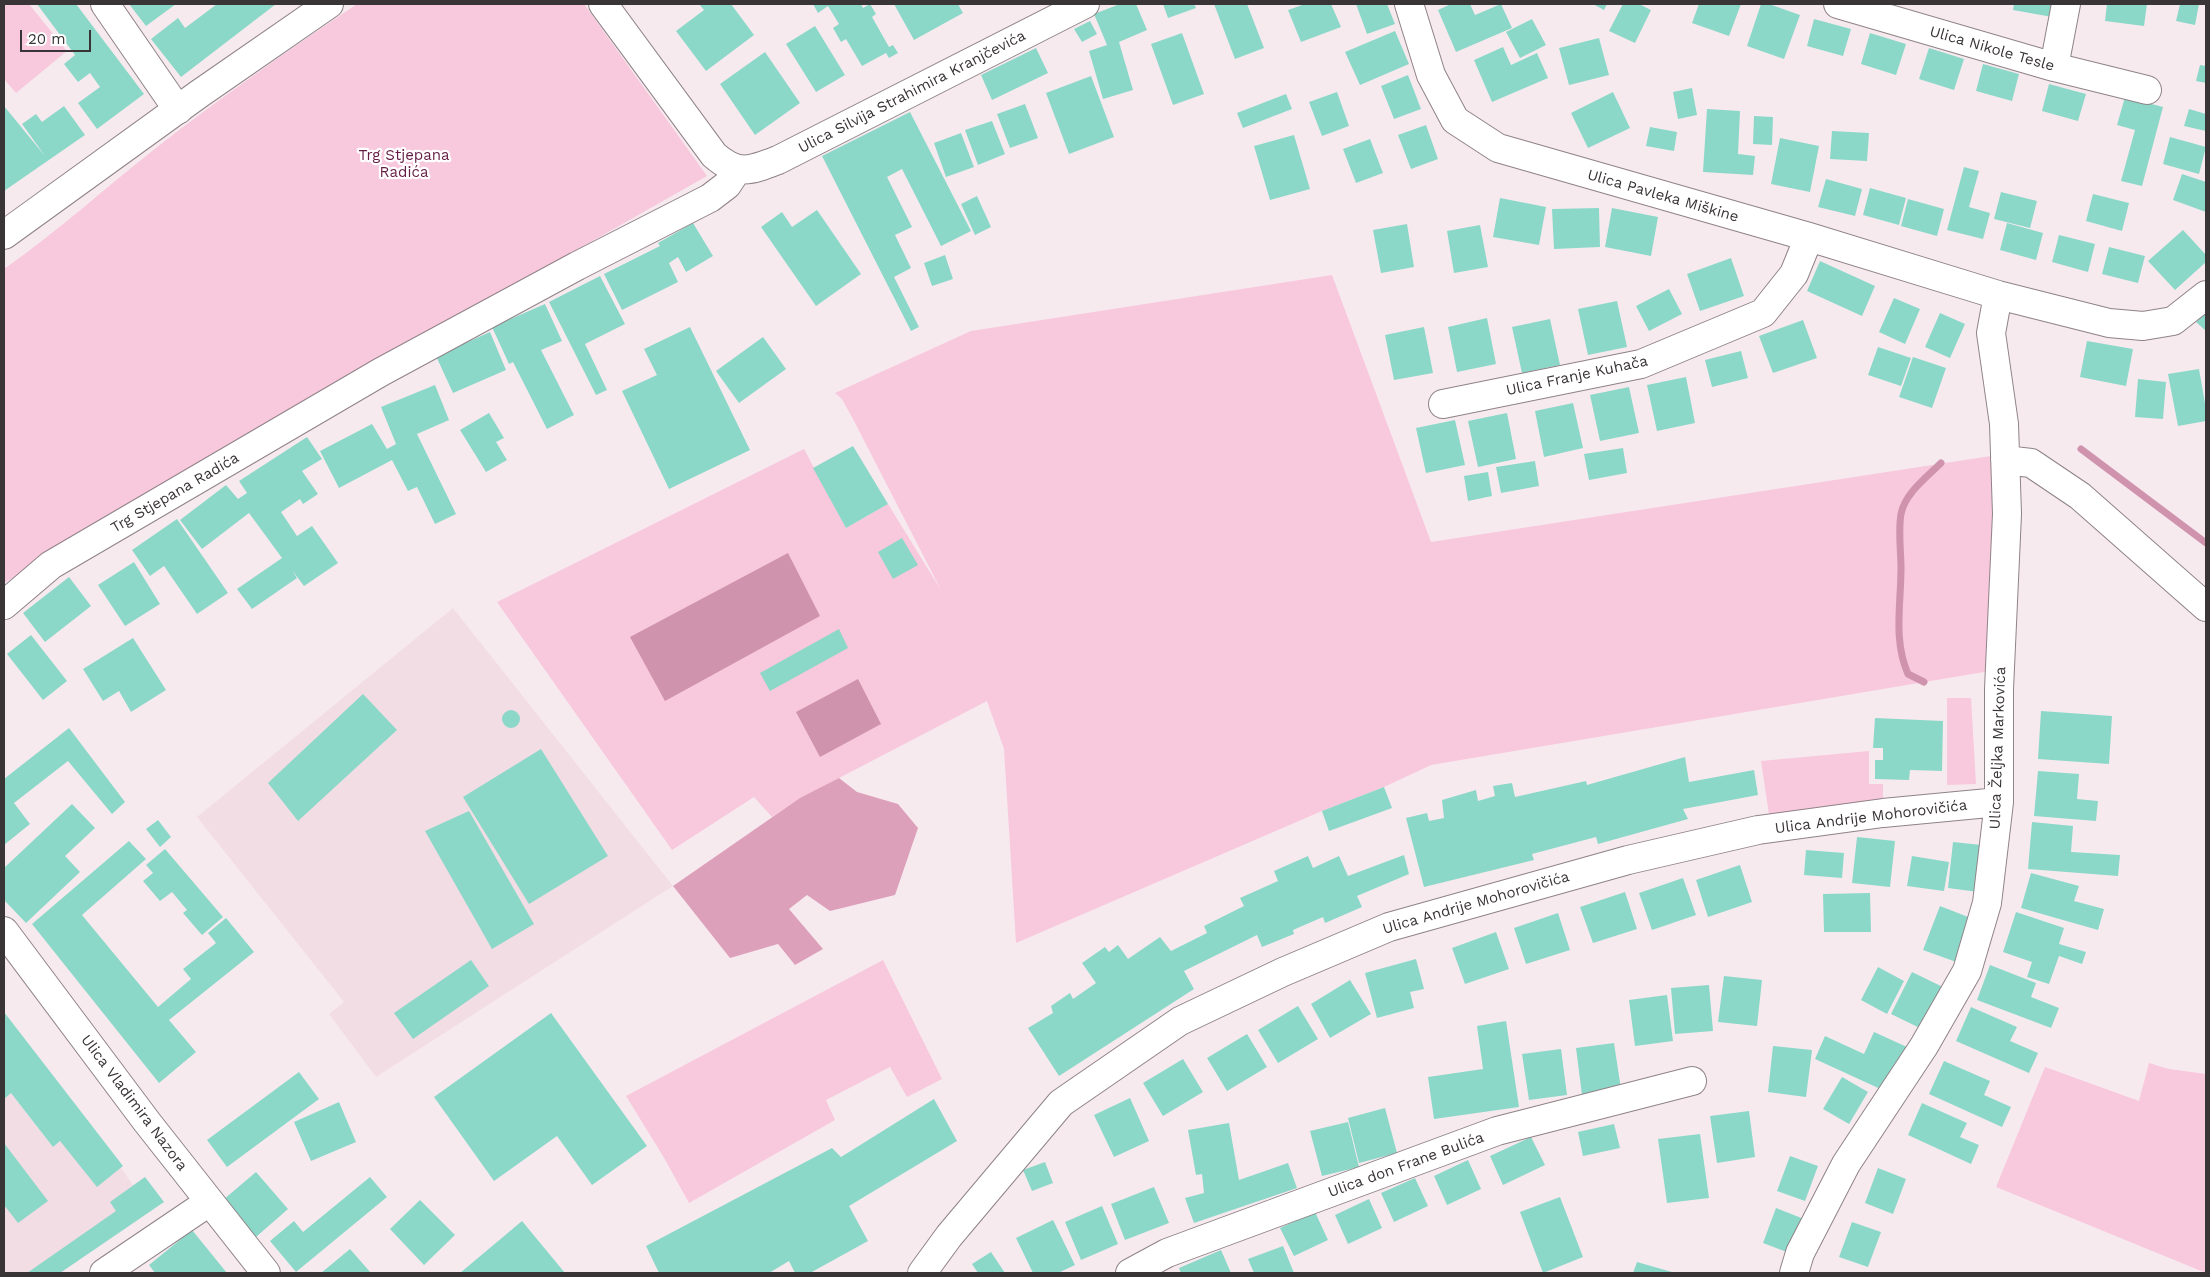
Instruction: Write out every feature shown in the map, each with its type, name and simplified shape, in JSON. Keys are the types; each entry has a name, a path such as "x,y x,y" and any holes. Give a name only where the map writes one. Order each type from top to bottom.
{"street":[{"path":"104,4 178,110"},
{"path":"4,235 328,4"},
{"path":"603,4 714,155 724,164 737,170"},
{"name":"Ulica Silvija Strahimira Kranjčevića","path":"737,170 755,169 778,160 1085,4"},
{"name":"Ulica Pavleka Miškine","path":"1409,4 1431,75 1455,120 1498,148 1810,238 1998,295 2110,323 2143,326 2172,320 2206,294"},
{"path":"2054,67 2066,4"},
{"name":"Ulica Nikole Tesle","path":"1851,6 2054,67 2147,90"},
{"name":"Trg Stjepana Radića","path":"4,605 51,565 381,372 577,266 710,198 727,185 737,170"},
{"name":"Ulica Franje Kuhača","path":"1443,404 1641,364 1764,313 1794,274 1810,238"},
{"name":"Ulica Željka Markovića","path":"1794,1273 1800,1253 1846,1164 1924,1046 1967,971 1987,903 1999,802 2000,689 2007,514 2004,424 1991,333 1998,295"},
{"path":"2005,460 2030,463 2080,496 2206,607"},
{"name":"Ulica Andrije Mohorovičića","path":"922,1273 955,1229 1060,1103 1180,1022 1283,972 1389,927 1637,858 1771,828 1884,813 1999,802"},
{"name":"Ulica Vladimira Nazora","path":"4,931 209,1202 266,1273"},
{"name":"Ulica don Frane Bulića","path":"1130,1273 1167,1253 1497,1131 1692,1081"},
{"path":"104,1273 209,1202"}],"shaded area":[{"path":"788,553 820,616 665,701 630,637"},
{"path":"453,608 673,886 376,1077 329,1014 344,1002 197,817"},
{"path":"858,679 881,724 820,757 796,712"},
{"path":"839,778 857,792 898,804 918,828 895,895 830,911 807,895 789,909 823,949 795,965 778,944 730,958 673,886 800,798"},
{"path":"11,1093 53,1147 88,1120 133,1185 145,1177 164,1202 60,1273 4,1273 4,1099"}],"green space":[{"path":"4,4 29,4 67,51 16,93 4,79"},
{"name":"Trg Stjepana Radića","path":"357,4 584,4 707,176 356,375 4,583 4,269 205,110"},
{"path":"1332,275 1431,542 1991,456 1997,516 1990,671 1431,765 1384,787 1322,811 1016,943 1004,749 987,701 796,801 772,817 754,797 672,850 497,602 804,449 846,528 888,504 941,590 854,421 842,399 835,393 971,331"},
{"path":"1947,698 1971,698 1976,784 1947,785"},
{"path":"1869,751 1869,784 1883,784 1883,813 1771,828 1761,761"},
{"path":"883,960 942,1079 907,1097 890,1067 826,1100 835,1120 689,1203 626,1096"},
{"path":"2149,1063 2169,1069 2206,1074 2206,1273 1996,1187 2045,1067 2139,1101"}],"building":[{"path":"37,4 76,4 144,94 97,129 78,103 100,87 90,73 78,82 64,64 75,55"},
{"path":"129,4 176,4 146,26"},
{"path":"217,4 276,4 181,77 151,39 178,18 185,28"},
{"path":"699,4 731,4 754,35 706,71 676,31 704,10"},
{"path":"813,4 861,4 863,8 870,4 876,14 872,17 889,47 893,45 898,53 889,58 886,53 862,66 846,39 841,42 833,28 839,24 828,6 818,13"},
{"path":"894,4 958,4 963,13 914,40"},
{"path":"1120,4 1136,4 1147,30 1119,42 1133,90 1103,99 1089,51 1107,45 1094,14"},
{"path":"1163,4 1194,4 1196,8 1168,18"},
{"path":"1214,4 1247,4 1264,48 1235,59"},
{"path":"1305,4 1331,4 1341,27 1301,42 1288,10"},
{"path":"1356,4 1387,4 1395,24 1367,34"},
{"path":"1451,4 1470,4 1475,15 1501,4 1512,28 1456,52 1438,10"},
{"path":"1593,4 1607,4 1604,10"},
{"path":"1623,4 1639,4 1651,10 1635,43 1609,31"},
{"path":"1699,4 1741,4 1729,36 1692,23"},
{"path":"1761,4 1769,4 1800,15 1784,59 1747,46"},
{"path":"2014,4 2054,4 2052,17 2013,10"},
{"path":"2107,4 2147,4 2144,26 2105,21"},
{"path":"2180,4 2199,4 2195,25 2176,21"},
{"path":"1532,19 1546,45 1520,58 1506,32"},
{"path":"1814,19 1851,29 1843,56 1807,46"},
{"path":"1090,21 1097,34 1082,42 1074,29"},
{"path":"815,26 845,75 816,92 786,44"},
{"path":"1395,31 1409,64 1360,85 1345,52"},
{"path":"1182,33 1204,94 1173,105 1151,44"},
{"path":"1870,33 1906,44 1896,75 1861,64"},
{"path":"1599,38 1609,75 1569,85 1559,48"},
{"path":"1503,47 1511,65 1537,53 1548,78 1492,102 1474,60"},
{"path":"1036,48 1048,73 992,100 981,75"},
{"path":"1929,48 1964,59 1954,90 1919,79"},
{"path":"765,52 800,103 755,135 720,84"},
{"path":"1983,64 2019,74 2012,101 1976,91"},
{"path":"2200,65 2206,66 2206,83 2196,81"},
{"path":"1408,75 1421,109 1394,119 1381,86"},
{"path":"1091,76 1114,137 1069,154 1046,93"},
{"path":"2049,84 2086,94 2078,121 2042,111"},
{"path":"1692,88 1697,115 1678,119 1673,92"},
{"path":"1337,92 1349,126 1322,136 1309,102"},
{"path":"1613,92 1630,128 1588,148 1571,113"},
{"path":"1286,94 1292,109 1243,128 1237,113"},
{"path":"2125,97 2163,107 2142,186 2121,181 2135,130 2117,125"},
{"path":"1025,104 1038,138 1010,148 997,114"},
{"path":"4,106 45,156 22,124 36,114 42,122 64,106 85,135 4,191"},
{"path":"1707,109 1740,111 1738,154 1755,156 1753,175 1703,172"},
{"path":"2189,109 2206,114 2206,131 2184,126"},
{"path":"910,112 971,231 941,246 902,169 887,177 912,227 895,235 911,268 894,277 919,327 911,331 822,156"},
{"path":"1754,116 1773,117 1772,145 1753,144"},
{"path":"992,121 1005,154 978,165 965,130"},
{"path":"1426,125 1438,159 1411,169 1398,135"},
{"path":"1650,127 1677,132 1674,151 1646,146"},
{"path":"1832,131 1869,133 1867,161 1830,159"},
{"path":"961,133 974,167 946,177 934,143"},
{"path":"1294,135 1310,189 1270,200 1254,146"},
{"path":"2170,137 2206,147 2199,174 2163,164"},
{"path":"1780,138 1819,146 1810,192 1771,184"},
{"path":"1370,139 1383,173 1356,183 1343,149"},
{"path":"1964,167 1979,171 1969,207 1990,213 1983,239 1947,230"},
{"path":"2182,174 2206,182 2206,212 2173,200"},
{"path":"1826,179 1862,189 1855,216 1818,207"},
{"path":"1870,188 1906,198 1899,225 1863,215"},
{"path":"2001,192 2037,201 2030,228 1994,219"},
{"path":"2093,194 2129,203 2122,231 2086,221"},
{"path":"977,196 991,227 975,235 961,204"},
{"path":"1500,198 1546,207 1539,245 1493,237"},
{"path":"1908,199 1944,209 1937,236 1901,226"},
{"path":"1599,208 1600,247 1554,249 1552,209"},
{"path":"1612,208 1658,217 1651,256 1605,247"},
{"path":"817,210 861,274 816,306 761,227 782,212 792,227"},
{"path":"693,223 713,256 686,272 678,257 669,263 678,282 622,310 604,274 660,246 658,243"},
{"path":"2007,223 2043,233 2036,260 2000,250"},
{"path":"1407,224 1414,267 1381,273 1373,230"},
{"path":"1480,225 1488,267 1454,273 1447,231"},
{"path":"2183,230 2206,255 2206,262 2175,290 2148,261"},
{"path":"2059,235 2095,244 2088,272 2052,262"},
{"path":"2109,247 2145,256 2138,283 2102,274"},
{"path":"945,255 953,279 932,286 924,263"},
{"path":"1731,258 1744,296 1700,311 1687,274"},
{"path":"1820,261 1875,286 1862,316 1807,291"},
{"path":"600,276 625,324 585,344 607,390 596,395 549,302"},
{"path":"1669,289 1682,314 1649,331 1636,306"},
{"path":"1894,298 1920,309 1905,344 1879,332"},
{"path":"1617,301 1627,347 1588,355 1578,309"},
{"path":"545,304 562,341 541,350 574,415 547,429 513,362 509,364 492,327"},
{"path":"2206,311 2206,331 2196,322"},
{"path":"1940,313 1965,324 1950,358 1925,347"},
{"path":"1487,318 1496,364 1457,372 1448,327"},
{"path":"1550,319 1560,365 1522,373 1512,327"},
{"path":"1803,320 1817,358 1773,373 1759,336"},
{"path":"690,327 750,450 669,489 622,391 657,375 644,349"},
{"path":"1424,327 1433,373 1394,380 1385,335"},
{"path":"490,332 506,370 453,393 436,356"},
{"path":"763,337 786,369 739,403 716,371"},
{"path":"2087,341 2133,349 2126,386 2080,377"},
{"path":"1878,347 1911,358 1901,386 1868,375"},
{"path":"1741,351 1748,378 1712,387 1705,360"},
{"path":"1913,357 1946,368 1932,408 1899,397"},
{"path":"2199,369 2206,409 2206,421 2178,426 2168,374"},
{"path":"1686,377 1695,423 1657,431 1647,385"},
{"path":"2138,379 2166,382 2163,419 2135,417"},
{"path":"435,385 449,420 417,434 456,514 435,524 417,487 408,491 392,460 339,488 320,451 372,424 387,449 396,444 381,407"},
{"path":"1629,387 1639,433 1600,441 1590,395"},
{"path":"1573,403 1583,448 1544,457 1535,411"},
{"path":"489,413 504,438 496,442 507,460 486,472 460,430"},
{"path":"1507,413 1516,459 1478,467 1468,421"},
{"path":"1455,420 1465,465 1426,473 1416,428"},
{"path":"307,437 322,459 302,471 318,494 303,504 300,499 281,512 297,536 312,526 338,563 304,586 292,570 297,578 252,609 237,589 282,558 249,513 202,549 180,520 226,485 238,499 247,493 239,481"},
{"path":"853,446 888,504 846,528 813,468"},
{"path":"1623,448 1627,473 1589,480 1584,454"},
{"path":"1535,461 1539,486 1501,493 1496,467"},
{"path":"1488,472 1492,496 1468,501 1464,476"},
{"path":"177,519 228,593 197,614 164,566 150,576 132,550"},
{"path":"902,538 918,565 893,579 878,552"},
{"path":"134,562 160,604 125,626 98,585"},
{"path":"69,577 91,606 45,642 23,613"},
{"path":"839,629 848,648 770,691 760,673"},
{"path":"31,635 67,681 43,700 7,654"},
{"path":"133,638 166,690 131,712 119,691 103,701 83,669"},
{"path":"363,694 397,730 298,821 268,783"},
{"path":"511,710 517,713 520,719 517,725 511,728 505,725 502,719 505,713"},
{"path":"2041,711 2112,716 2109,764 2038,759"},
{"path":"1875,718 1943,721 1942,771 1910,770 1909,780 1875,779 1875,760 1883,760 1883,748 1873,748"},
{"path":"69,728 125,802 112,814 68,761 14,803 30,824 4,845 4,779"},
{"path":"541,749 608,856 529,904 463,797"},
{"path":"1685,757 1689,782 1754,770 1758,795 1683,809 1688,819 1598,844 1596,837 1532,854 1534,860 1424,887 1406,818 1427,813 1429,821 1444,818 1442,800 1476,790 1478,801 1495,796 1493,786 1512,783 1515,797 1586,781 1587,785"},
{"path":"2038,771 2079,774 2077,799 2098,801 2096,821 2034,816"},
{"path":"1384,787 1392,808 1329,831 1322,811"},
{"path":"72,804 95,828 65,856 80,872 26,923 4,900 4,868"},
{"path":"469,811 534,924 492,949 425,831"},
{"path":"158,820 171,837 160,847 146,829"},
{"path":"2032,822 2073,826 2071,852 2120,855 2118,876 2028,869"},
{"path":"1857,837 1895,841 1890,887 1852,883"},
{"path":"129,841 146,859 82,915 158,1007 191,979 183,969 216,943 208,933 226,918 254,952 169,1020 196,1052 159,1083 32,924"},
{"path":"1953,842 1991,846 1986,893 1948,888"},
{"path":"165,849 223,917 202,935 183,913 187,910 172,892 160,901 143,881 153,873 146,865"},
{"path":"1806,850 1844,853 1842,878 1804,875"},
{"path":"1404,855 1409,874 1357,896 1362,907 1325,923 1323,917 1293,930 1294,934 1262,947 1257,935 1184,971 1194,989 1059,1076 1028,1028 1053,1013 1051,1006 1070,993 1073,999 1096,983 1082,963 1105,947 1109,952 1118,945 1128,959 1160,937 1171,951 1207,933 1204,926 1244,906 1240,898 1278,881 1274,871 1308,856 1313,868 1339,856 1348,876"},
{"path":"1912,856 1949,862 1944,891 1907,886"},
{"path":"1740,865 1752,902 1708,917 1696,880"},
{"path":"2031,873 2079,886 2074,901 2104,909 2098,930 2021,908"},
{"path":"1683,878 1696,915 1652,930 1639,893"},
{"path":"1625,892 1637,929 1593,943 1580,907"},
{"path":"1870,893 1871,932 1824,932 1823,894"},
{"path":"1940,906 1976,920 1959,963 1923,950"},
{"path":"2016,912 2064,928 2059,944 2086,952 2082,964 2059,956 2049,984 2027,977 2032,962 2003,952"},
{"path":"1558,913 1570,950 1526,964 1514,928"},
{"path":"1496,932 1509,969 1465,984 1452,948"},
{"path":"1416,959 1424,989 1410,992 1414,1008 1377,1018 1365,973"},
{"path":"471,960 489,986 413,1039 394,1013"},
{"path":"1990,965 2036,983 2031,997 2059,1008 2051,1028 1977,1000"},
{"path":"1878,967 1904,981 1887,1014 1861,1000"},
{"path":"1912,972 1947,989 1926,1031 1891,1014"},
{"path":"1724,976 1762,980 1757,1026 1718,1022"},
{"path":"1350,980 1371,1014 1330,1038 1311,1004"},
{"path":"1709,985 1713,1031 1675,1034 1671,988"},
{"path":"1667,995 1673,1041 1635,1046 1629,1000"},
{"path":"1298,1006 1318,1039 1278,1063 1258,1030"},
{"path":"1971,1007 2017,1027 2010,1041 2038,1053 2029,1073 1956,1041"},
{"path":"4,1012 123,1166 97,1187 60,1141 53,1147 11,1093 4,1099"},
{"path":"551,1013 647,1146 592,1185 557,1136 494,1181 434,1097"},
{"path":"1506,1021 1519,1107 1434,1119 1428,1077 1483,1069 1477,1026"},
{"path":"1874,1032 1907,1047 1887,1092 1815,1059 1825,1036 1864,1054"},
{"path":"1247,1034 1267,1067 1227,1091 1207,1058"},
{"path":"1614,1043 1621,1089 1582,1095 1576,1048"},
{"path":"1773,1046 1812,1050 1806,1097 1768,1092"},
{"path":"1561,1049 1567,1095 1529,1100 1522,1054"},
{"path":"1183,1059 1203,1092 1163,1116 1143,1083"},
{"path":"1944,1061 1990,1081 1984,1095 2011,1107 2002,1127 1929,1094"},
{"path":"299,1072 319,1099 227,1167 207,1140"},
{"path":"1842,1077 1868,1092 1849,1124 1823,1109"},
{"path":"1130,1098 1149,1141 1114,1157 1094,1115"},
{"path":"934,1099 957,1141 849,1206 868,1241 810,1273 795,1273 789,1261 769,1273 659,1273 646,1246 832,1148 841,1157"},
{"path":"339,1102 356,1142 311,1161 294,1122"},
{"path":"1922,1103 1967,1123 1960,1137 1979,1145 1971,1164 1908,1135"},
{"path":"1385,1108 1397,1153 1359,1163 1348,1118"},
{"path":"1749,1111 1755,1157 1717,1163 1710,1116"},
{"path":"1348,1122 1359,1167 1322,1176 1310,1131"},
{"path":"1229,1123 1239,1180 1288,1163 1297,1188 1194,1223 1185,1198 1204,1193 1202,1174 1196,1175 1188,1130"},
{"path":"1614,1124 1620,1148 1583,1156 1578,1132"},
{"path":"1700,1134 1709,1198 1667,1203 1658,1139"},
{"path":"1531,1137 1545,1165 1503,1185 1490,1156"},
{"path":"4,1143 48,1201 18,1223 4,1205"},
{"path":"1790,1156 1818,1166 1805,1201 1777,1191"},
{"path":"1468,1160 1481,1189 1447,1205 1434,1176"},
{"path":"1045,1162 1053,1183 1032,1191 1023,1170"},
{"path":"1878,1168 1906,1179 1893,1214 1865,1203"},
{"path":"256,1172 288,1209 256,1237 223,1200"},
{"path":"145,1177 164,1202 60,1273 27,1273 116,1211 110,1202"},
{"path":"370,1177 387,1197 296,1272 270,1241 294,1221 303,1232"},
{"path":"1415,1178 1428,1206 1394,1222 1381,1193"},
{"path":"1154,1187 1169,1223 1125,1240 1111,1204"},
{"path":"1560,1197 1583,1257 1543,1273 1520,1212"},
{"path":"1369,1199 1382,1228 1348,1244 1335,1215"},
{"path":"420,1200 455,1235 424,1265 390,1229"},
{"path":"1102,1206 1118,1244 1081,1260 1065,1222"},
{"path":"1776,1208 1804,1219 1792,1254 1763,1243"},
{"path":"1315,1212 1328,1240 1294,1256 1280,1228"},
{"path":"1053,1220 1075,1265 1058,1273 1033,1273 1016,1238"},
{"path":"522,1221 565,1273 460,1273"},
{"path":"1852,1222 1881,1232 1868,1267 1839,1257"},
{"path":"192,1230 227,1273 155,1273 149,1265"},
{"path":"1283,1246 1294,1273 1254,1273 1248,1259"},
{"path":"350,1249 371,1273 321,1273"},
{"path":"1221,1250 1231,1273 1181,1273 1179,1268"},
{"path":"991,1252 1005,1273 978,1273 972,1264"},
{"path":"1637,1262 1672,1272 1672,1273 1633,1273"}],"waterway":[{"path":"2081,449 2206,543"},
{"path":"1924,682 1908,674 1903,661 1899,635 1900,521 1903,506 1907,499 1941,463"}]}
